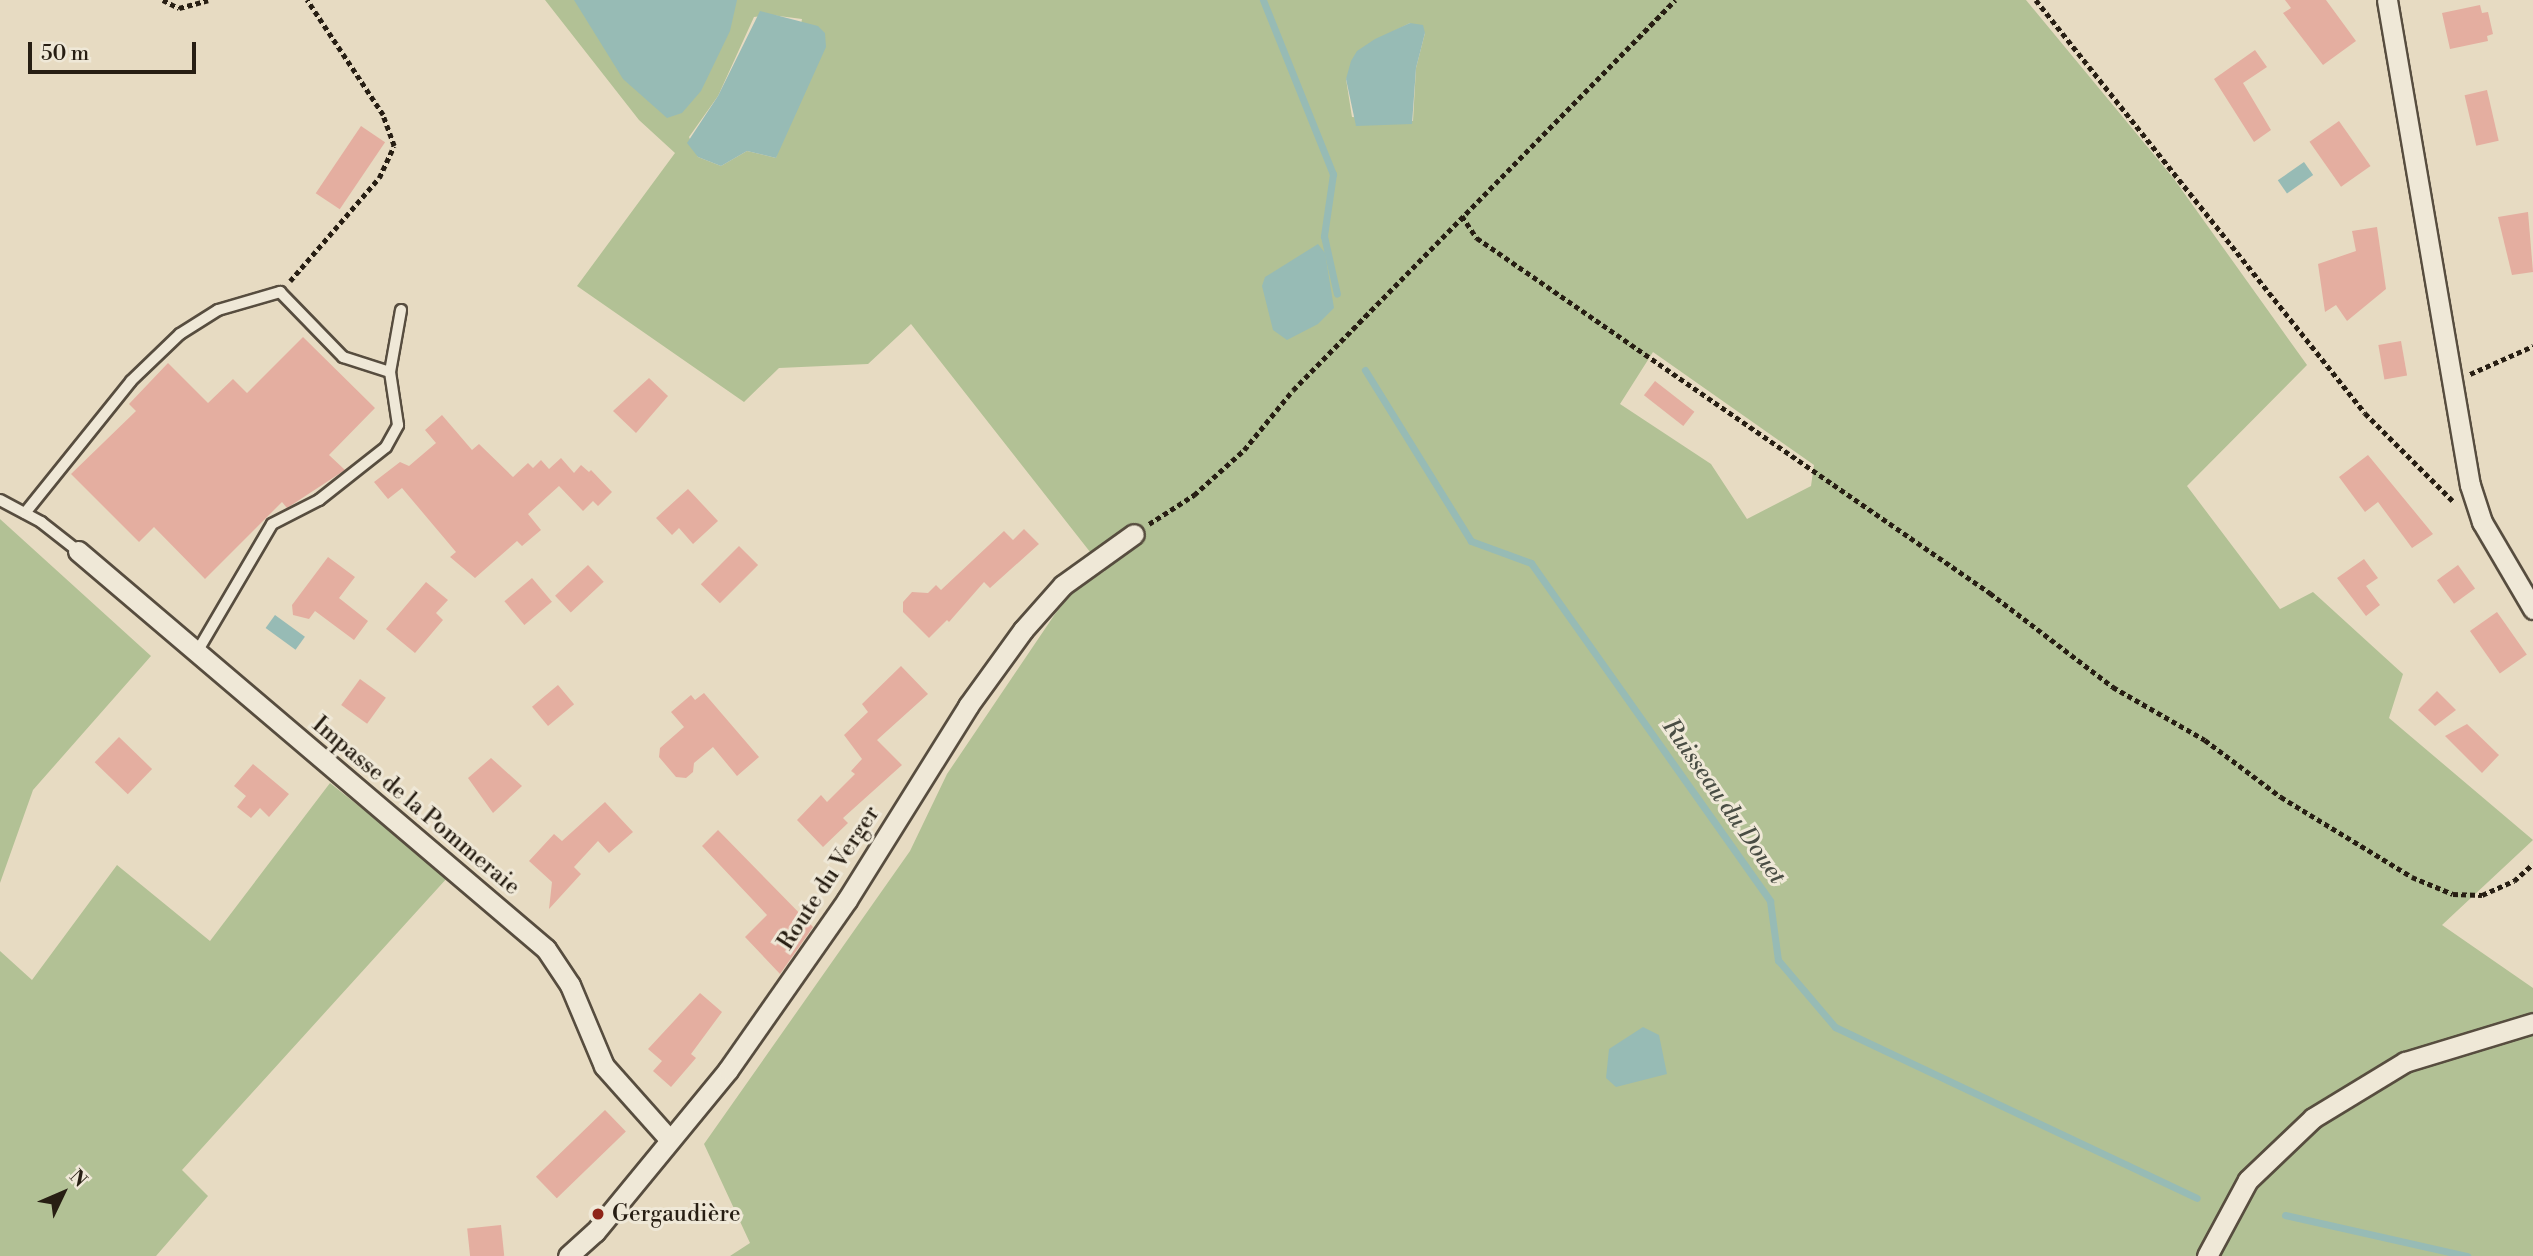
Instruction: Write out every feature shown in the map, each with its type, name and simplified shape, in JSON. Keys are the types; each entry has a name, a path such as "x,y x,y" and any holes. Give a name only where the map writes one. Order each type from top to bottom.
{"street":[{"path":"2387,0 2470,485 2482,522 2533,609"},
{"name":"Route du Verger","path":"568,1256 595,1232 728,1070 848,900 968,706 1023,630 1063,585 1134,534"},
{"name":"Impasse de la Pommeraie","path":"78,551 546,949 570,985 604,1066 670,1140"},
{"path":"2207,1256 2248,1180 2313,1118 2404,1062 2533,1023"}],"lane":[{"path":"25,513 131,381 180,334 218,310 280,292 343,357 390,372"},
{"path":"197,652 272,524 319,500 386,447 398,425 390,372 401,310"},
{"path":"0,500 25,513 78,551"}],"path":[{"path":"163,0 178,8 208,0"},
{"path":"280,292 379,178 394,146 383,115 307,0"},
{"path":"1134,534 1194,495 1244,450 1293,390 1675,0"},
{"path":"2036,0 2365,413 2455,503 2482,522"},
{"path":"1462,216 1477,239 1990,593 2113,687 2205,740 2281,797 2400,870 2453,894 2482,895 2514,881 2533,864"},
{"path":"2451,382 2533,346"}],"green space":[{"path":"545,0 2026,0 2174,179 2307,365 2187,486 2280,609 2313,592 2403,674 2389,718 2533,840 2442,925 2533,988 2533,1256 730,1256 750,1243 704,1144 910,851 947,774 1055,614 1074,591 1105,571 911,324 868,364 779,368 744,402 577,286 675,153 639,120","holes":["771,15 802,19 776,158 747,151 721,166 698,157 689,137 718,96 754,17","1410,23 1425,33 1416,68 1413,121 1352,117 1346,79 1367,45","1653,352 1814,465 1811,486 1747,519 1711,464 1620,404"]},
{"path":"0,519 151,656 33,790 0,883"},
{"path":"330,783 448,877 182,1170 208,1196 156,1256 0,1256 0,951 32,980 117,865 210,941"}],"water":[{"path":"574,0 737,0 730,31 701,91 682,113 667,118 623,79"},
{"path":"760,11 818,26 825,33 826,47 776,158 747,151 721,166 698,157 687,143 718,96"},
{"path":"1410,23 1423,25 1425,33 1416,68 1412,124 1356,126 1346,79 1351,61 1357,51 1375,39"},
{"path":"2304,162 2313,175 2287,193 2278,180"},
{"path":"1318,244 1325,253 1334,308 1318,324 1287,340 1273,330 1262,286 1265,277"},
{"path":"275,615 305,637 296,650 266,628"},
{"path":"1643,1027 1659,1035 1667,1074 1616,1087 1606,1078 1609,1049"}],"building":[{"path":"2285,0 2326,0 2356,41 2323,65 2283,13 2291,8"},
{"path":"2480,5 2482,13 2488,12 2493,34 2487,36 2488,41 2450,49 2442,13"},
{"path":"2255,50 2267,67 2243,83 2271,130 2254,142 2214,79"},
{"path":"2487,90 2499,141 2476,146 2465,95"},
{"path":"2339,121 2371,166 2341,187 2310,142"},
{"path":"361,126 385,142 340,209 316,193"},
{"path":"2528,212 2533,272 2512,275 2498,217"},
{"path":"2377,227 2386,289 2347,321 2336,305 2325,312 2318,264 2356,251 2352,231"},
{"path":"303,337 375,408 329,455 345,470 287,508 282,502 205,579 154,527 139,542 71,474 136,411 129,404 168,363 208,403 233,379 247,393"},
{"path":"2401,341 2407,375 2384,379 2378,345"},
{"path":"649,378 668,396 636,433 613,411"},
{"path":"1655,381 1694,412 1683,426 1644,395"},
{"path":"442,415 472,450 479,444 513,477 528,463 533,468 541,460 549,469 561,458 574,473 581,465 589,472 591,470 612,492 598,506 593,501 583,511 559,486 528,514 541,530 522,546 517,541 475,578 450,557 456,552 402,488 388,499 374,482 400,462 409,466 436,443 425,430"},
{"path":"2368,455 2433,534 2412,548 2378,502 2365,512 2339,477"},
{"path":"688,489 718,521 693,544 679,528 672,535 656,518"},
{"path":"1024,529 1039,544 990,588 984,582 949,622 947,620 929,638 903,612 903,602 912,592 928,593 936,585 941,590 1004,531 1013,540"},
{"path":"739,546 758,565 720,603 701,584"},
{"path":"328,557 355,577 339,598 368,621 354,640 315,611 309,619 293,615 292,605"},
{"path":"2364,559 2378,578 2366,586 2380,605 2366,616 2337,578"},
{"path":"588,565 604,582 571,613 555,596"},
{"path":"2458,565 2475,588 2454,604 2437,580"},
{"path":"532,578 552,602 524,625 504,601"},
{"path":"426,582 448,600 436,613 443,620 415,653 386,629"},
{"path":"2497,612 2527,655 2500,674 2470,631"},
{"path":"901,666 928,694 877,740 902,765 843,818 848,823 823,847 797,820 821,795 827,802 855,774 851,771 862,759 844,735 868,712 862,704"},
{"path":"360,679 386,698 367,724 341,705"},
{"path":"558,685 574,704 548,726 532,707"},
{"path":"2437,691 2456,710 2435,726 2418,710"},
{"path":"704,693 759,757 737,776 713,747 694,763 693,772 686,778 676,777 659,757 660,748 684,727 671,712 691,695 695,700"},
{"path":"2467,724 2499,755 2482,773 2445,736"},
{"path":"119,737 152,769 128,794 95,762"},
{"path":"491,758 522,786 493,813 468,778"},
{"path":"253,764 289,794 269,817 260,808 251,818 237,807 246,796 234,786"},
{"path":"605,802 633,832 609,853 598,841 574,867 581,874 549,909 552,882 529,861 554,834 562,841"},
{"path":"718,830 813,927 780,974 745,937 767,915 702,846"},
{"path":"700,993 722,1012 691,1054 696,1058 671,1087 653,1071 662,1061 648,1049"},
{"path":"605,1110 626,1132 557,1198 536,1177"},
{"path":"501,1225 504,1256 470,1256 467,1229"}],"waterway":[{"name":"Ruisseau du Douet","path":"1263,0 1333,174 1324,236 1337,294"},
{"name":"Ruisseau du Douet","path":"1365,370 1471,541 1531,563 1770,901 1778,960 1835,1027 2197,1198"},
{"name":"Ruisseau du Douet","path":"2285,1215 2467,1256"}],"place":[{"name":"Gergaudière","path":"598,1214"}]}
